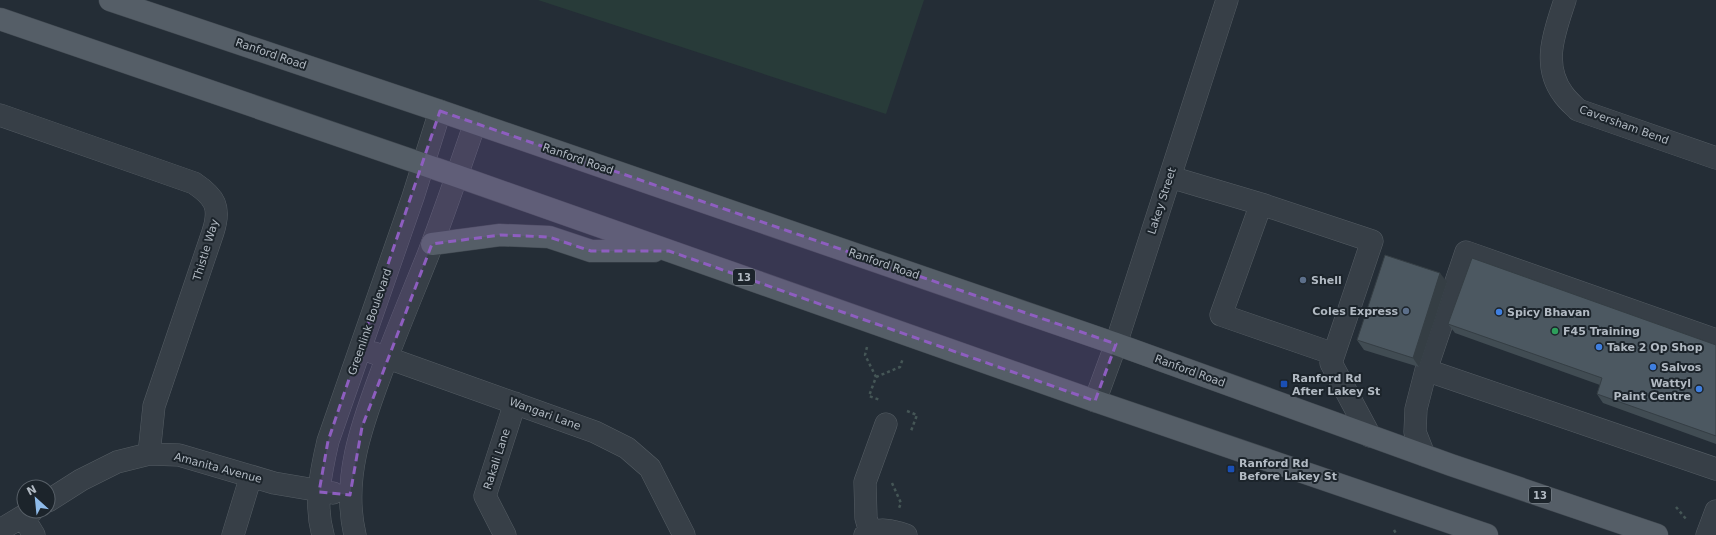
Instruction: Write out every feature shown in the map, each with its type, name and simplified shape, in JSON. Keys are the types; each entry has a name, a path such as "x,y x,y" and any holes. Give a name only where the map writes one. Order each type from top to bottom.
{"main road":[{"name":"Ranford Road","path":"110,0 440,111 1116,344 1424,456 1657,535"},
{"name":"13","path":"0,18 424,164 1095,401 1488,535"},
{"path":"432,244 500,235 548,237 591,251 669,251"}],"street":[{"name":"Lakey Street","path":"1095,401 1116,344 1227,0"},
{"name":"Caversham Bend","path":"1565,0 1552,39 1551,56 1553,73 1562,94 1578,110 1716,158"},
{"name":"Greenlink Boulevard","path":"323,535 319,492 321,472 328,441 424,164 440,111"},
{"name":"Thistle Way","path":"0,115 194,183 207,192 216,205 217,219 213,232 154,406 149,454"},
{"path":"355,535 351,519 350,495 356,449 360,434 387,357 432,244 475,123"},
{"path":"1170,177 1261,204 1372,241 1331,363 1370,436"},
{"path":"1261,204 1221,315 1334,354"},
{"path":"1424,456 1415,432 1416,409 1426,370 1466,252 1716,340"},
{"name":"Wangari Lane","path":"361,348 595,432 627,448 650,468 684,535"},
{"path":"1426,370 1716,470"},
{"name":"Rakali Lane","path":"505,535 485,496 515,403"},
{"path":"886,424 865,482 868,534 886,530 906,535"},
{"name":"Amanita Avenue","path":"56,496 81,480 117,462 149,454 180,455 274,483 319,492 350,495"},
{"path":"232,535 252,476"},
{"path":"1707,535 1716,511"},
{"path":"0,530 30,521"}],"path":[{"path":"876,377 900,367 904,358"},
{"path":"1394,530 1397,535"}],"highlighted area":[{"path":"440,111 1116,344 1095,401 669,251 591,251 549,237 500,235 432,244 362,427 350,495 319,492 328,441"}],"green space":[{"path":"538,0 924,0 886,114"}],"building":[{"path":"1385,255 1440,273 1413,358 1357,340"},
{"path":"1472,258 1716,345 1716,436 1597,394 1602,378 1448,324"}],"place":[{"name":"Shell","path":"1303,280"},
{"name":"Coles Express","path":"1406,311"},
{"name":"Spicy Bhavan","path":"1499,312"},
{"name":"F45 Training","path":"1555,331"},
{"name":"Take 2 Op Shop","path":"1599,347"},
{"name":"Salvos","path":"1653,367"},
{"name":"Ranford Rd After Lakey St","path":"1284,384"},
{"name":"Wattyl Paint Centre","path":"1699,389"},
{"name":"Ranford Rd Before Lakey St","path":"1231,469"}]}
